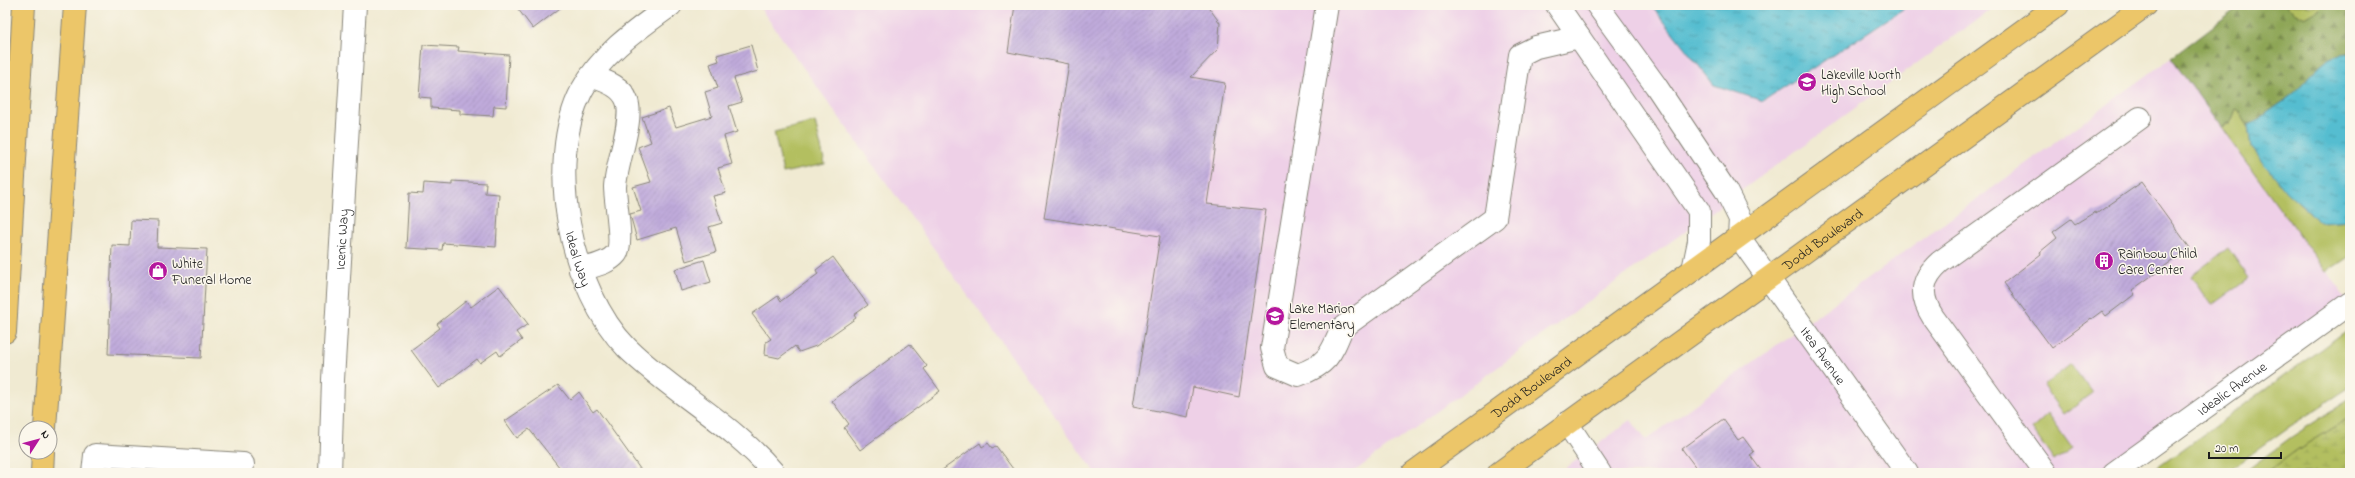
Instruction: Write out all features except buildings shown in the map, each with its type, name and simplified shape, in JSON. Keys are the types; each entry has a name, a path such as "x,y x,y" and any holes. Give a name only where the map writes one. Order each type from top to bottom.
{"main road":[{"path":"5,332 24,5"},
{"path":"46,420 75,5"},
{"name":"Dodd Boulevard","path":"1413,473 2058,5"},
{"name":"Dodd Boulevard","path":"1499,473 1770,279 2146,5"},
{"path":"42,473 43,460"}],"street":[{"name":"Icenic Way","path":"330,473 333,380 356,5"},
{"name":"Ideal Way","path":"671,5 610,52 582,90 571,119 566,156 569,215 576,257 580,270 599,310 626,347 653,371 748,445 774,473"},
{"path":"1327,5 1272,348 1277,366 1298,375 1316,368 1332,350 1342,328 1495,218 1520,55 1536,47 1579,37"},
{"path":"1557,5 1699,211 1699,241 1693,270"},
{"path":"1597,5 1656,86 1726,191 1740,219 1739,237"},
{"path":"580,270 604,262 616,254 620,244 615,202 615,184 630,116 628,102 623,92 609,83 591,76"},
{"path":"2046,473 1933,317 1927,307 1922,289 1926,278 1940,262 2140,118"},
{"name":"Itea Avenue","path":"1739,237 1907,473"},
{"name":"Idealic Avenue","path":"2114,473 2350,303"},
{"path":"1567,423 1600,473"},
{"path":"93,473 95,455 243,464 242,473"}],"shaded area":[{"name":"Lake Marion Elementary","path":"758,5 1997,5 1352,473 1096,473"},
{"path":"2171,58 2349,303 2114,473 1559,473 1631,420 1646,440"}],"green space":[{"path":"2241,5 2287,5 2292,11 2305,18 2319,10 2322,5 2350,5 2350,53 2331,58 2324,62 2294,93 2248,126 2240,111 2236,109 2231,122 2221,127 2171,58"},
{"path":"2287,5 2322,5 2319,10 2305,18 2292,11"},
{"path":"2236,109 2240,111 2248,126 2251,147 2300,205 2320,222 2350,220 2350,256 2326,272 2221,127 2231,122"},
{"path":"815,122 825,164 783,173 774,132"},
{"path":"2228,248 2249,278 2212,305 2191,276"},
{"path":"2350,328 2350,387 2286,429 2225,473 2150,473"},
{"path":"2071,364 2092,393 2063,414 2043,386"},
{"path":"2350,399 2350,417 2297,450 2266,473 2243,473 2290,438"},
{"path":"2048,414 2072,448 2054,461 2032,429"},
{"path":"2350,417 2350,473 2266,473 2297,450"}],"water":[{"path":"1651,5 1909,5 1763,101 1714,85"},
{"path":"2350,53 2350,220 2320,222 2286,192 2251,147 2248,126 2294,93 2324,62 2331,58"}],"place":[{"name":"Lakeville North High School","path":"1807,82"},
{"name":"Rainbow Child Care Center","path":"2104,261"},
{"name":"White Funeral Home","path":"158,271"},
{"name":"Lake Marion Elementary","path":"1275,316"}]}
